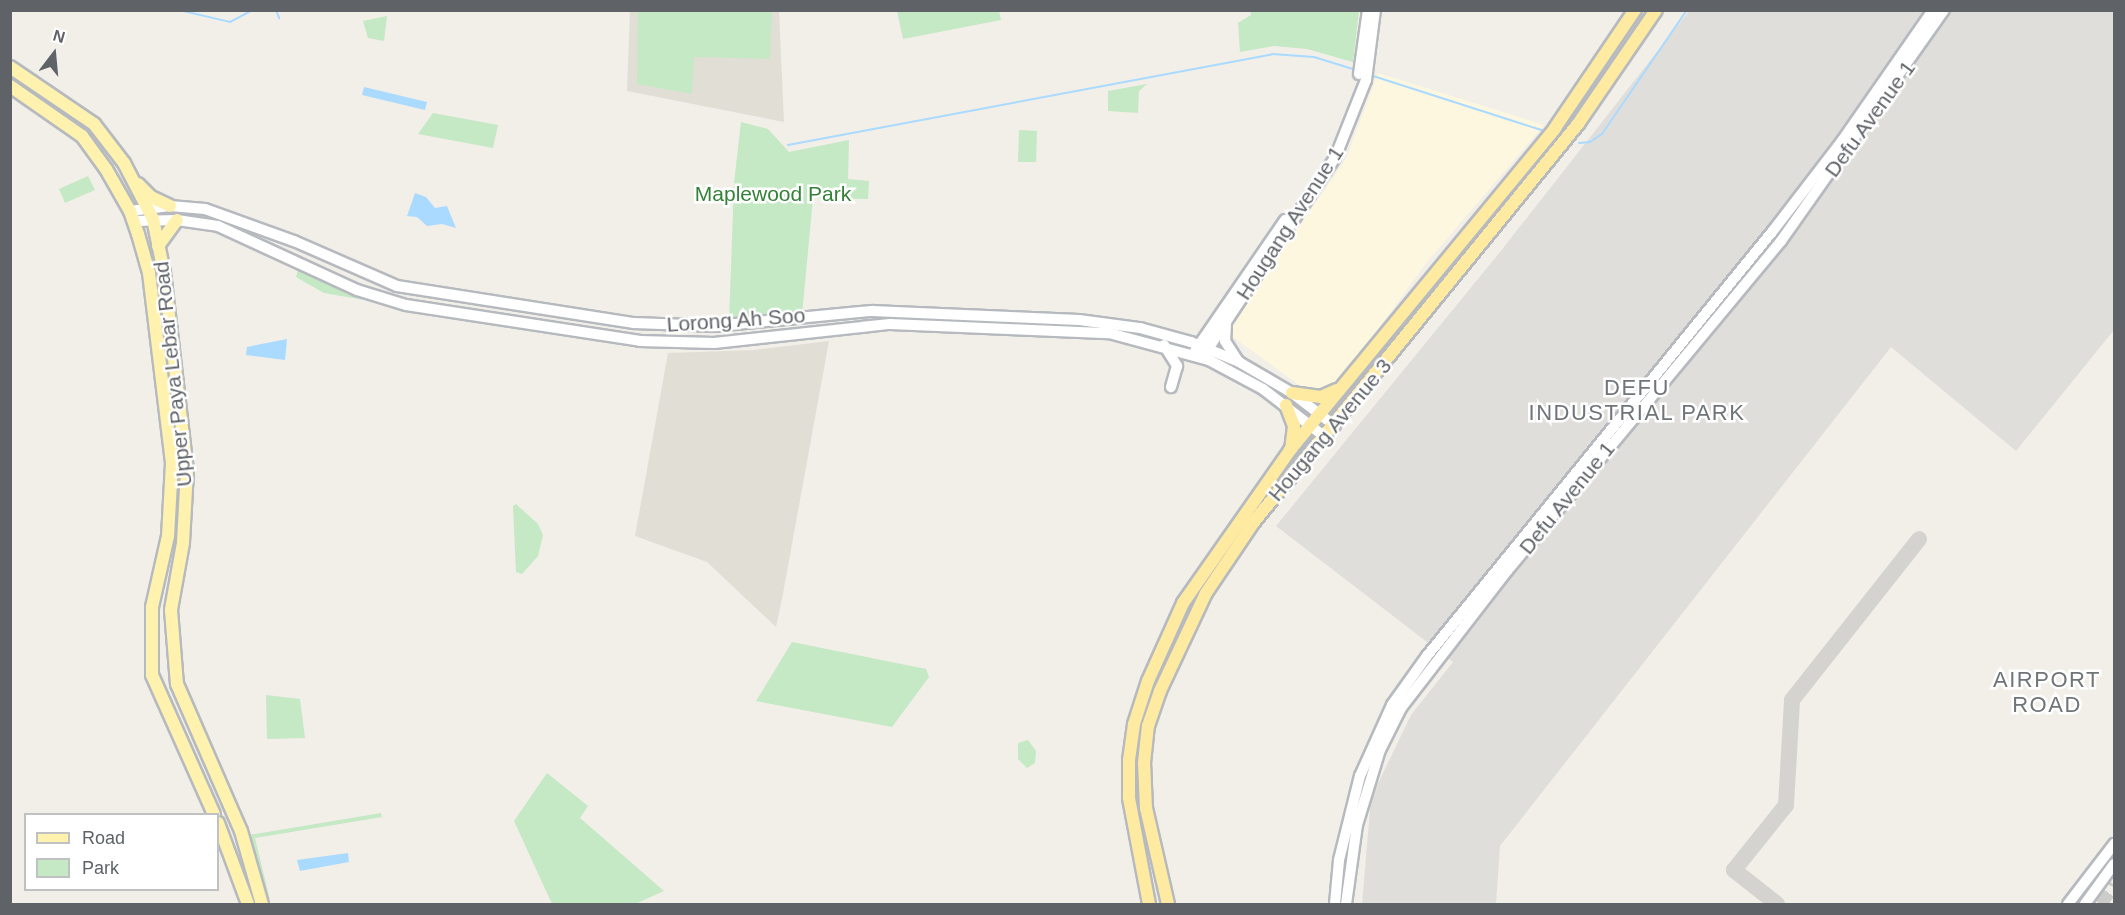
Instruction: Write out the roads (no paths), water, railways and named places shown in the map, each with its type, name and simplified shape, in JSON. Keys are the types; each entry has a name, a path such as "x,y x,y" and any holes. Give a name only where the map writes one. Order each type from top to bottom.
{"highway":[{"name":"Hougang Avenue 3","path":"1149,904 1129,798 1129,760 1139,708 1164,640 1183,603 1290,450 1556,128 1635,10"},
{"name":"Hougang Avenue 3","path":"1168,904 1144,784 1148,726 1184,635 1226,561 1578,124 1656,10"},
{"path":"1292,393 1321,397 1342,387"},
{"path":"1286,405 1294,426 1290,450"}],"main road":[{"name":"Hougang Avenue 1","path":"1365,66 1368,10"},
{"name":"Hougang Avenue 1","path":"1201,351 1226,321 1335,158 1362,79 1375,10"},
{"name":"Defu Avenue 1","path":"1335,904 1339,860 1360,776 1392,705 1426,656 1835,151 1932,10"},
{"name":"Defu Avenue 1","path":"1346,904 1357,825 1380,750 1401,708 1507,571 1775,248 1944,10"},
{"name":"Upper Paya Lebar Road","path":"10,67 94,123 124,163 150,214 158,246 187,471 183,543 171,610 177,684 241,831 262,904"},
{"name":"Hougang Avenue 1","path":"1201,351 1330,155 1362,79"},
{"name":"Upper Paya Lebar Road","path":"10,86 82,136 132,216 149,273 172,463 168,537 152,607 149,638 154,682 214,813"},
{"path":"124,163 145,191 170,206"},
{"name":"Lorong Ah Soo","path":"132,216 150,214 170,206 226,216 397,286 634,323 695,327 845,312 910,312 1110,323 1239,362 1292,393 1335,426"},
{"name":"Lorong Ah Soo","path":"150,214 177,220 202,222 230,230 357,290 406,305 640,341 714,344 910,324 1077,329 1201,351 1286,405 1325,437"},
{"path":"158,246 177,220"},
{"path":"313,236 317,252"},
{"path":"910,312 919,317 910,324"},
{"path":"1226,321 1225,341 1239,362"},
{"path":"1164,345 1177,366 1170,387"},
{"path":"152,607 162,605 171,610"},
{"path":"219,826 248,904"},
{"path":"2068,904 2115,844"},
{"path":"2085,904 2115,864"}],"water":[{"path":"364,87 427,102 425,110 362,95"},
{"path":"415,193 426,197 435,208 447,206 456,228 442,224 427,226 417,217 407,216"},
{"path":"287,339 285,360 246,355 247,347"},
{"path":"348,853 349,862 300,871 297,860"}],"waterway":[{"path":"179,10 230,22 253,10"},
{"path":"276,10 279,18"},
{"path":"1579,143 1590,142 1602,134 1687,10"},
{"path":"788,145 1272,54 1314,57 1356,70"},
{"path":"1370,75 1541,130"}],"tunnel":[{"path":"2100,904 2114,885"}],"district":[{"name":"DEFU INDUSTRIAL PARK","path":"1637,400"},
{"name":"AIRPORT ROAD","path":"2047,692"}],"park label":[{"name":"Maplewood Park","path":"773,194"}]}
